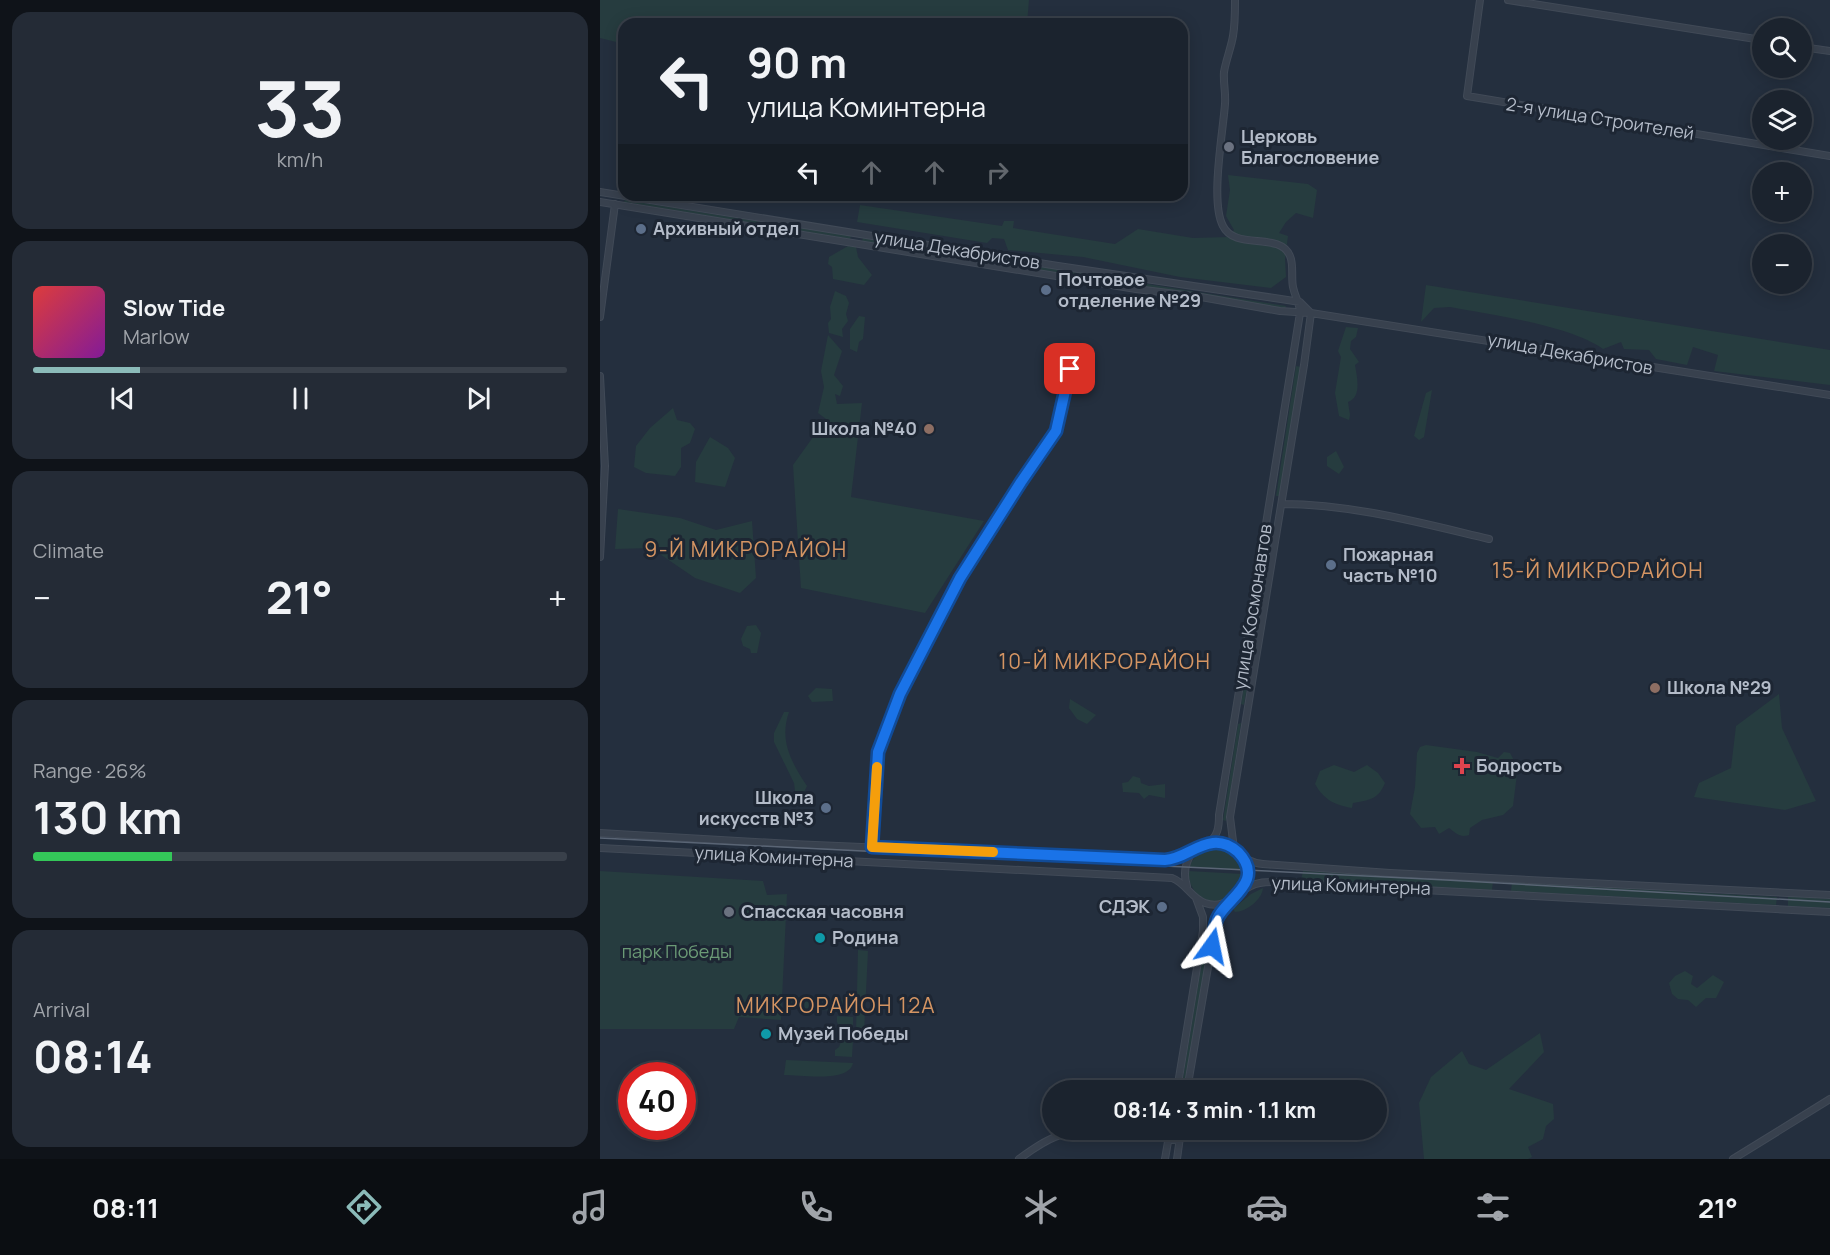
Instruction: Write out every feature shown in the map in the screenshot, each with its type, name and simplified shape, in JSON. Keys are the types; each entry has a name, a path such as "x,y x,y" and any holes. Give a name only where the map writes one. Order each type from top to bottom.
{"street":[{"path":"1236,0 1233,36 1224,75 1225,105 1218,163 1222,226 1229,234 1240,239 1273,243 1283,247 1290,256 1293,290 1300,302 1311,313"},
{"name":"2-я улица Строителей","path":"1480,0 1467,96 1830,156"},
{"path":"1509,0 1752,38"},
{"path":"1812,48 1830,51"},
{"name":"улица Декабристов","path":"600,192 618,195"},
{"name":"улица Декабристов","path":"655,201 1300,302"},
{"name":"улица Декабристов","path":"600,202 1136,289 1311,313 1830,395"},
{"path":"600,317 615,204"},
{"path":"855,243 857,234"},
{"path":"1136,289 1138,277"},
{"name":"улица Космонавтов","path":"1187,887 1184,874 1187,861 1201,846 1212,840 1219,828 1293,363 1300,302"},
{"name":"улица Космонавтов","path":"1234,849 1230,818 1305,365 1311,313"},
{"path":"872,847 878,752 900,694 960,578 1056,431 1074,349"},
{"path":"1293,363 1305,365"},
{"path":"600,376 605,466 600,557"},
{"path":"1281,504 1351,509 1489,539"},
{"path":"1236,713 1248,715"},
{"name":"улица Коминтерна","path":"600,832 1165,860 1181,857 1201,846 1218,843 1234,849"},
{"name":"улица Коминтерна","path":"600,848 1164,877 1176,879 1187,887"},
{"path":"1189,1080 1215,926 1220,914 1241,892 1246,879 1246,867 1234,849"},
{"name":"улица Коминтерна","path":"1242,858 1254,863 1316,868 1830,895"},
{"name":"улица Коминтерна","path":"1195,898 1206,904 1219,905 1236,897 1252,885 1274,882 1830,912"},
{"path":"1179,1080 1203,931 1203,917 1195,898 1187,887"},
{"path":"1733,1159 1830,1098"},
{"path":"1019,1159 1049,1140"},
{"path":"1166,1159 1169,1140"},
{"path":"1174,1140 1179,1141 1177,1159"}],"green space":[{"path":"600,0 1029,0 1028,18 618,18 618,42 600,38"},
{"path":"1228,175 1308,184 1317,190 1313,218 1296,213 1279,233 1288,236 1285,259 1286,277 1271,288 1180,277 1083,257 1008,250 1004,239 992,238 987,243 857,222 860,205 1002,226 1004,221 1014,221 1013,228 1115,244 1138,229 1193,238 1229,237 1234,230 1226,216 1230,190"},
{"path":"631,201 851,236 850,239 624,202"},
{"path":"863,238 1130,281 1130,284 862,241"},
{"path":"848,246 856,247 858,257 872,275 864,285 833,279 832,267 828,264 829,257"},
{"path":"1141,283 1286,306 1285,309 1141,286"},
{"path":"1426,285 1830,350 1830,385 1714,371 1718,355 1693,347 1687,365 1656,359 1649,350 1624,349 1621,342 1603,349 1571,333 1551,327 1450,307 1434,308 1421,322"},
{"path":"835,291 846,296 849,303 846,314 848,321 842,329 843,337 829,333 830,307"},
{"path":"859,316 865,317 863,339 859,342 857,352 850,349 850,329"},
{"path":"1346,327 1358,328 1356,337 1351,341 1350,349 1359,362 1355,365 1357,391 1348,402 1349,420 1339,416 1335,393 1341,357 1338,351"},
{"path":"828,335 842,351 834,375 843,386 840,396 835,394 837,404 862,403 851,497 984,521 925,613 801,588 793,465 826,419 818,413 824,387 821,371"},
{"path":"1296,366 1301,367 1280,496 1276,496"},
{"path":"1432,390 1424,437 1419,440 1414,436 1426,393"},
{"path":"673,408 677,420 690,423 695,429 690,443 681,448 681,467 675,476 646,473 634,467 636,446 650,428"},
{"path":"710,437 728,448 735,458 725,487 695,482 696,462"},
{"path":"1336,451 1344,467 1339,474 1327,466 1327,457"},
{"path":"618,509 680,518 716,530 752,521 756,578 740,593 695,578 651,548 615,549"},
{"path":"1266,556 1270,557 1244,705 1241,704"},
{"path":"756,625 761,633 757,653 751,653 750,649 743,646 741,639 747,626"},
{"path":"816,688 832,689 833,701 812,702 808,696"},
{"path":"1779,694 1782,728 1816,801 1785,810 1694,797 1699,783 1731,768 1736,726"},
{"path":"1070,699 1096,715 1087,724 1077,719 1069,708"},
{"path":"784,712 789,712 785,732 788,750 807,786 803,794 796,799 794,783 774,742 774,733"},
{"path":"1241,723 1226,821 1223,820 1238,724"},
{"path":"1426,745 1477,752 1498,758 1504,752 1510,753 1516,764 1517,774 1513,806 1503,815 1482,820 1470,828 1469,835 1466,836 1449,828 1439,834 1435,827 1421,828 1410,814 1415,787 1417,753 1420,747"},
{"path":"1334,765 1354,772 1367,765 1378,773 1385,783 1376,796 1353,803 1352,808 1340,805 1326,798 1315,784 1320,771"},
{"path":"1133,776 1140,778 1141,783 1149,786 1165,784 1165,798 1149,795 1144,799 1139,793 1123,792 1122,783 1128,782"},
{"path":"1214,847 1232,853 1242,870 1188,867 1198,853"},
{"name":"парк Победы","path":"600,871 763,881 767,895 787,894 781,1020 739,1017 734,1029 600,1029"},
{"path":"1188,871 1242,874 1239,886 1232,895 1224,900 1214,901 1205,899 1197,893 1191,884"},
{"path":"1303,871 1493,881 1492,890 1301,880"},
{"path":"1512,882 1777,897 1776,905 1511,891"},
{"path":"1263,888 1260,897 1253,904 1244,910 1235,912 1233,909 1251,894"},
{"path":"1788,896 1830,899 1830,908 1788,906"},
{"path":"1209,918 1213,918 1186,1080 1183,1080"},
{"path":"858,950 868,951 864,1033 856,1033"},
{"path":"1685,971 1693,976 1691,984 1697,988 1713,975 1724,982 1716,998 1706,998 1696,1007 1688,1000 1678,999 1672,994 1669,983 1675,976"},
{"path":"789,996 849,1000 854,1008 853,1012 788,1008"},
{"path":"837,1016 853,1017 853,1034 842,1034"},
{"path":"1540,1033 1544,1052 1509,1089 1553,1104 1554,1119 1546,1126 1543,1139 1528,1147 1532,1157 1528,1159 1424,1159 1419,1103 1431,1077 1462,1051 1469,1064 1486,1070"},
{"path":"842,1039 853,1040 852,1057 835,1056 835,1050"},
{"path":"786,1060 853,1063 850,1069 834,1076 784,1075"}],"tram line":[{"path":"600,838 1446,880 1830,902"}],"slow traffic":[{"path":"877,767 872,847 993,852"}],"place":[{"name":"Церковь Благословение","path":"1229,147"},
{"name":"Архивный отдел","path":"641,229"},
{"name":"Почтовое отделение №29","path":"1046,290"},
{"name":"Школа №40","path":"929,429"},
{"name":"Пожарная часть №10","path":"1331,565"},
{"name":"Школа №29","path":"1655,688"},
{"name":"Бодрость","path":"1462,766"},
{"name":"Школа искусств №3","path":"826,808"},
{"name":"СДЭК","path":"1162,907"},
{"name":"Спасская часовня","path":"729,912"},
{"name":"Родина","path":"820,938"},
{"name":"Музей Победы","path":"766,1034"}],"district":[{"name":"9-Й МИКРОРАЙОН","path":"746,550"},
{"name":"15-Й МИКРОРАЙОН","path":"1598,571"},
{"name":"10-Й МИКРОРАЙОН","path":"1105,662"},
{"name":"МИКРОРАЙОН 12А","path":"836,1006"}],"route":[{"path":"1070,369 1056,431 960,578 900,694 878,752 872,847 1165,860 1181,857 1208,844 1224,844 1239,853 1246,867 1246,876 1241,892 1218,918 1212,946"}]}
